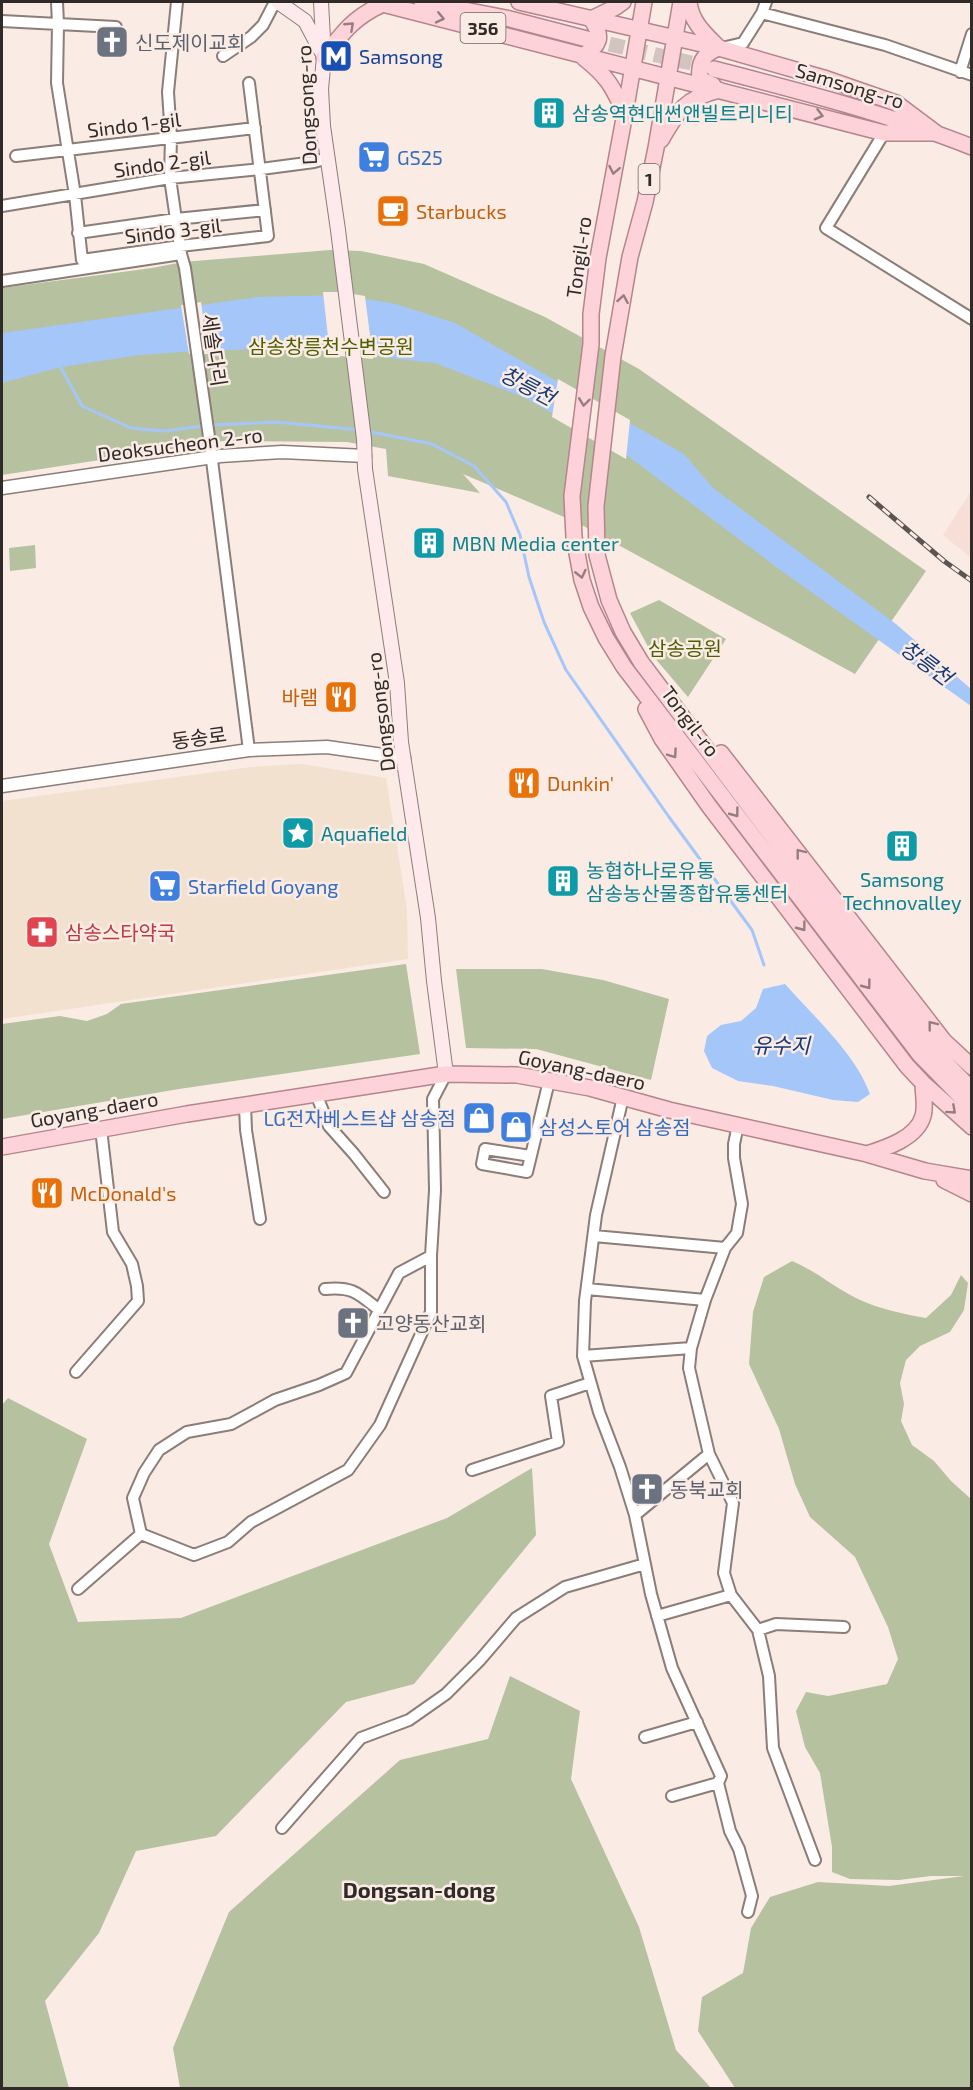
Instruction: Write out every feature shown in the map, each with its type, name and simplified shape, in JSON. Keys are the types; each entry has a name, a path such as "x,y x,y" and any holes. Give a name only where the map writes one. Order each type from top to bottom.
{"main road":[{"path":"277,2 305,21 324,57 343,32 362,14 379,3"},
{"name":"Dongsong-ro","path":"321,2 324,57 321,89 323,126 364,439 365,469 396,672 404,758 428,918 446,1074"},
{"path":"422,2 506,18 587,39"},
{"name":"356","path":"519,2 719,48"},
{"path":"623,2 616,8 591,19 599,33 598,42 582,56 606,78 626,113"},
{"name":"Tongil-ro","path":"644,2 626,113 598,258 591,314 591,344 572,496 574,537 582,580 591,607 624,667 972,1108"},
{"name":"Tongil-ro","path":"681,2 656,148 645,202 630,257 613,356 596,506 597,555 609,600 623,632 641,662 926,1052 972,1090"},
{"path":"689,2 697,26 719,48 827,79 896,104 936,133"},
{"name":"356","path":"379,3 722,90"},
{"path":"719,48 709,51 703,58 699,70 700,79 722,90 884,133 936,133"},
{"name":"Samsong-ro","path":"714,69 806,93 936,133 972,147"},
{"path":"656,148 675,117 688,102 701,95 722,90"},
{"path":"641,662 744,780 945,1041 972,1067"},
{"path":"624,667 662,739 710,806 907,1066 972,1127"},
{"name":"Goyang-daero","path":"2,1147 246,1105 446,1074 517,1075 590,1088 867,1154 925,1171 972,1179"},
{"path":"867,1154 894,1145 910,1134 920,1123 924,1116 923,1083"},
{"path":"925,1171 972,1194"}],"street":[{"path":"57,2 57,83 75,195 78,233 176,219 265,210 249,83"},
{"name":"세솔다리","path":"177,2 168,92 171,137 170,178 209,437 249,750"},
{"path":"223,56 251,37 263,25 277,2"},
{"path":"719,48 743,43 762,13 766,2"},
{"path":"762,13 885,45 966,73 972,34"},
{"path":"2,21 116,27"},
{"path":"743,43 751,57"},
{"name":"Sindo 1-gil","path":"16,156 255,128"},
{"path":"884,133 826,228 972,320"},
{"name":"Sindo 2-gil","path":"2,206 170,178 261,170 328,158"},
{"name":"Sindo 3-gil","path":"2,281 268,236 265,210"},
{"name":"Sindo 3-gil","path":"78,233 82,260 180,250"},
{"name":"Deoksucheon 2-ro","path":"2,488 211,457 282,452 365,456"},
{"name":"동송로","path":"2,786 249,750 327,747 404,758"},
{"path":"141,1534 194,1555 228,1542 251,1522 348,1470 380,1425 431,1312 431,1256 435,1190 433,1099 446,1074"},
{"path":"531,1156 549,1081"},
{"path":"316,1094 329,1126 384,1192"},
{"path":"623,1097 596,1215 587,1289 583,1356 635,1515 657,1616 672,1668 722,1776 718,1783 730,1830 739,1849 752,1896 748,1912"},
{"path":"246,1105 246,1130 260,1219"},
{"path":"738,1125 734,1158 742,1204 736,1233 725,1248 705,1300 691,1348 689,1368 709,1454 733,1503 724,1573 731,1595 758,1630 769,1676 773,1749 815,1860"},
{"path":"76,1372 138,1301 132,1264 112,1232 101,1129"},
{"path":"594,1236 725,1248"},
{"path":"141,1534 133,1498 144,1473 159,1450 187,1432 231,1424 275,1400 346,1373 399,1273 431,1256"},
{"path":"326,1289 338,1288 356,1292 379,1310"},
{"path":"587,1289 705,1300"},
{"path":"583,1356 691,1348"},
{"path":"472,1470 558,1442 551,1396 590,1383"},
{"path":"635,1515 709,1454"},
{"path":"78,1589 141,1534"},
{"path":"282,1828 361,1738 409,1720 446,1694 480,1660 516,1618 565,1587 645,1564"},
{"path":"657,1616 731,1595"},
{"path":"758,1630 776,1624 844,1627"},
{"path":"645,1737 697,1722"},
{"path":"672,1796 718,1783"}],"shaded area":[{"path":"971,491 971,558 943,535"},
{"name":"Starfield Goyang","path":"302,764 386,778 407,909 408,959 2,1019 2,801 251,767"}],"green space":[{"name":"삼송창릉천수변공원","path":"330,250 361,251 424,264 545,317 639,369 926,571 855,674 578,523 463,474 480,493 388,476 386,449 347,442 224,441 2,475 2,288 183,262"},
{"path":"35,545 36,568 10,571 9,548"},
{"name":"삼송공원","path":"659,600 726,639 688,697 653,656 630,613"},
{"path":"406,964 420,1054 179,1089 2,1119 2,1024 60,1016 87,1021 107,1014 121,1004"},
{"path":"456,969 542,969 603,980 669,999 651,1080 536,1049 466,1048"},
{"path":"792,1261 866,1303 926,1318 951,1295 961,1275 968,1283 964,1310 950,1332 920,1346 906,1360 900,1383 904,1404 901,1421 912,1445 934,1461 971,1499 971,2088 735,2088 698,2031 702,1997 743,1973 751,1928 770,1897 818,1882 889,1886 964,1876 931,1876 899,1880 850,1879 832,1872 832,1847 820,1773 805,1747 796,1711 806,1692 828,1696 887,1684 898,1659 888,1627 855,1557 810,1517 795,1484 779,1429 749,1364 753,1312 764,1277"},
{"path":"8,1398 87,1439 49,1544 78,1622 181,1618 447,1518 532,1468 536,1535 414,1684 346,1702 216,1836 136,1851 99,1933 45,2001 69,2088 2,2088 2,1405"},
{"path":"510,1676 580,1711 571,1779 639,1927 676,2050 711,2088 180,2088 173,2048 229,1912 400,1760 488,1739"}],"water":[{"name":"창릉천","path":"341,295 396,304 455,323 684,454 713,488 896,624 971,689 971,706 779,569 625,454 523,397 435,363 336,352 262,349 197,351 140,355 61,367 2,383 2,333 257,297"},
{"name":"유수지","path":"785,984 844,1050 870,1094 858,1102 833,1100 773,1086 738,1081 712,1068 704,1051 707,1036 721,1025 741,1021 756,1008 763,989"}],"pier":[{"path":"323,292 365,296 373,359 330,355"},
{"path":"201,302 208,354 189,354 181,305"},
{"path":"558,379 630,420 626,459 552,417"}],"waterway":[{"path":"60,366 82,406 131,428 163,431 204,426"},
{"path":"211,425 276,422 360,430"},
{"path":"366,431 432,444 474,466 506,502 520,535 529,577 544,622 566,670 752,930 764,965"}],"tunnel":[{"path":"587,39 713,68"}],"railway":[{"path":"869,497 944,561 972,581"}],"place":[{"name":"신도제이교회","path":"112,42"},
{"name":"Samsong","path":"336,56"},
{"name":"삼송역현대썬앤빌트리니티","path":"549,113"},
{"name":"GS25","path":"374,157"},
{"name":"Starbucks","path":"393,211"},
{"name":"MBN Media center","path":"429,543"},
{"name":"바램","path":"341,697"},
{"name":"Dunkin'","path":"524,783"},
{"name":"Aquafield","path":"298,833"},
{"name":"Samsong Technovalley","path":"902,846"},
{"name":"농협하나로유통 삼송농산물종합유통센터","path":"563,881"},
{"name":"Starfield Goyang","path":"165,886"},
{"name":"삼송스타약국","path":"42,932"},
{"name":"LG전자베스트샵 삼송점","path":"479,1118"},
{"name":"삼성스토어 삼송점","path":"516,1127"},
{"name":"McDonald's","path":"47,1193"},
{"name":"고양동산교회","path":"353,1323"},
{"name":"동북교회","path":"647,1489"}],"district":[{"name":"Dongsan-dong","path":"419,1889"}]}
